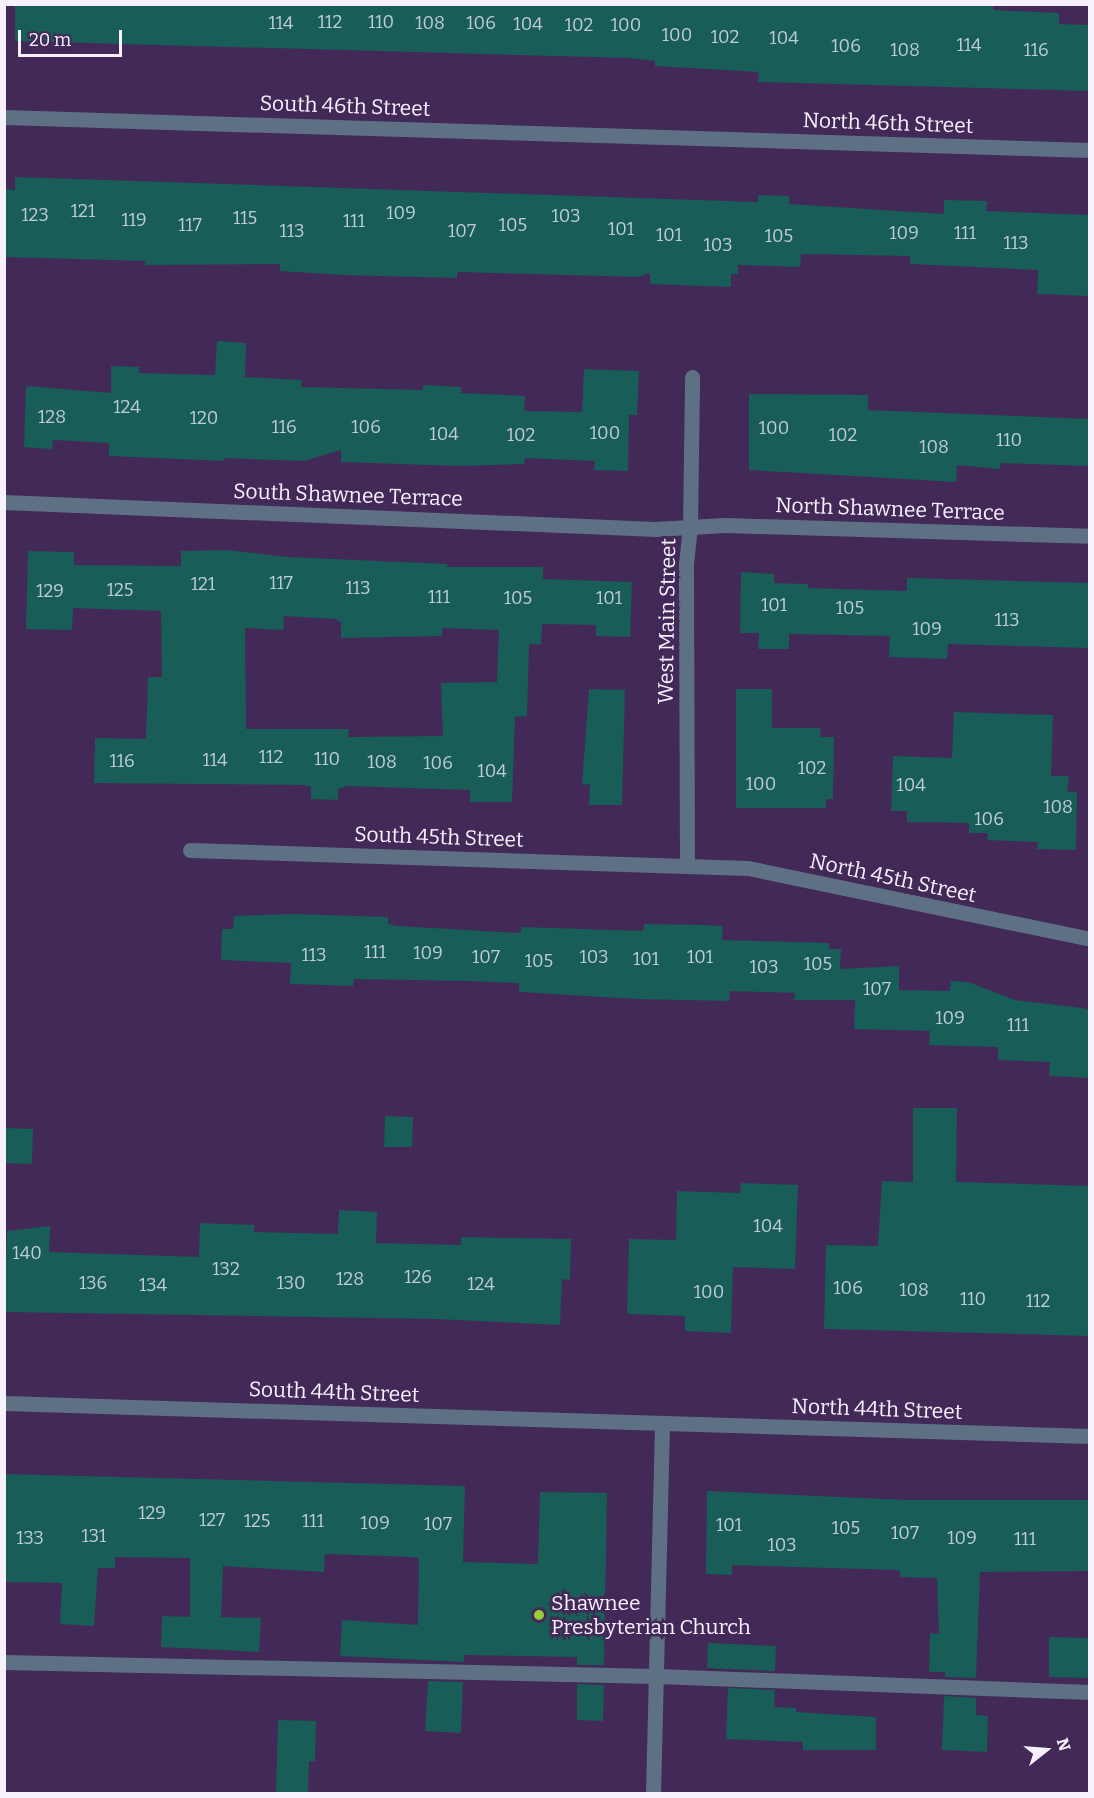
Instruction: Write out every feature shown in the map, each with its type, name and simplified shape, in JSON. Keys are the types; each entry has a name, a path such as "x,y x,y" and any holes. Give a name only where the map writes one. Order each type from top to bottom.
{"street":[{"name":"South 46th Street","path":"4,117 685,138"},
{"name":"North 46th Street","path":"685,138 1089,150"},
{"name":"West Main Street","path":"687,865 686,564 690,527 692,377"},
{"name":"South Shawnee Terrace","path":"4,502 690,527"},
{"name":"North Shawnee Terrace","path":"690,527 1089,536"},
{"name":"South 45th Street","path":"190,850 687,865"},
{"name":"North 45th Street","path":"687,865 748,867 1089,939"},
{"name":"South 44th Street","path":"4,1403 662,1423"},
{"name":"North 44th Street","path":"662,1423 1089,1436"},
{"path":"653,1794 662,1423"},
{"path":"4,1662 656,1677 1089,1692"}],"building":[{"path":"15,4 993,4 993,10 1059,13 1059,24 1089,25 1089,91 758,82 759,72 655,66 655,61 629,58 15,41"},
{"path":"15,177 758,202 758,195 789,196 789,204 944,214 944,200 987,201 986,211 1089,215 1089,296 1037,294 1038,270 910,264 910,256 801,254 800,267 738,265 738,274 731,274 731,287 650,284 650,273 639,277 457,272 457,278 280,271 280,264 145,265 145,261 4,257 4,189 15,190"},
{"path":"217,341 246,343 245,377 302,380 301,387 423,390 423,385 461,387 461,393 525,396 524,411 582,412 584,369 639,371 637,415 629,415 628,471 594,470 595,461 525,458 524,464 460,466 341,462 341,450 304,461 224,458 225,461 109,456 109,443 53,440 52,449 24,447 26,386 111,393 111,366 139,367 139,373 215,375"},
{"path":"749,394 868,395 868,410 1089,419 1089,466 1001,463 1000,469 957,465 956,482 749,470"},
{"path":"227,550 287,557 447,564 447,567 543,567 543,579 632,582 630,637 596,636 596,625 542,624 541,645 529,644 527,716 515,717 512,802 470,802 470,790 347,786 338,789 338,800 311,799 311,787 306,785 94,783 95,738 146,739 148,677 162,677 161,611 73,608 72,630 26,629 28,551 74,552 74,565 181,566 181,551","holes":["284,616 335,619 341,622 341,638 442,636 442,628 499,630 497,682 441,683 443,736 348,737 349,729 246,729 245,628 283,630"]},
{"path":"741,572 774,574 774,583 808,584 808,588 907,591 907,578 1089,583 1089,648 948,644 947,659 889,657 890,636 789,634 789,649 758,649 759,633 740,633"},
{"path":"589,689 625,690 622,805 589,805 590,784 582,785"},
{"path":"736,689 772,689 772,728 820,728 821,737 834,737 833,799 826,799 826,808 736,808"},
{"path":"954,712 1053,715 1051,776 1069,776 1067,792 1077,792 1076,850 1037,849 1038,842 987,840 988,833 969,833 969,823 907,822 907,811 891,811 893,756 952,758"},
{"path":"292,914 388,917 388,924 397,926 521,933 521,927 643,931 644,924 705,925 723,926 722,940 829,943 829,949 841,949 840,969 899,966 899,990 950,991 951,981 968,982 1015,1000 1089,1009 1089,1078 1049,1076 1050,1062 998,1060 998,1047 929,1045 930,1031 854,1029 855,1000 794,1000 795,993 730,991 729,1001 636,999 519,992 519,983 467,981 354,979 353,986 290,984 291,963 221,960 222,929 233,929 234,916"},
{"path":"913,1108 957,1108 956,1182 1089,1186 1089,1336 824,1329 826,1245 878,1246 882,1181 913,1182"},
{"path":"385,1116 413,1117 412,1147 384,1147"},
{"path":"4,1128 33,1129 32,1164 4,1163"},
{"path":"741,1183 798,1185 795,1269 733,1267 731,1333 685,1331 685,1316 627,1314 629,1239 676,1240 677,1191 740,1193"},
{"path":"339,1210 377,1212 376,1243 461,1245 461,1237 571,1239 570,1280 562,1279 560,1325 435,1319 4,1312 7,1231 50,1226 49,1252 199,1257 200,1223 254,1225 254,1232 338,1234"},
{"path":"4,1474 465,1486 463,1562 538,1564 540,1492 607,1493 604,1665 577,1665 577,1657 464,1655 464,1662 340,1656 342,1620 418,1625 419,1558 412,1557 325,1554 324,1572 223,1566 221,1617 261,1618 259,1652 161,1647 162,1616 190,1617 190,1558 115,1557 115,1568 98,1568 94,1626 60,1624 62,1583 6,1582"},
{"path":"707,1491 906,1500 1089,1500 1089,1571 980,1572 976,1678 945,1677 945,1672 929,1672 930,1633 939,1634 937,1578 901,1577 899,1570 732,1565 732,1575 706,1574"},
{"path":"1049,1637 1089,1638 1089,1678 1049,1677"},
{"path":"708,1643 776,1646 775,1671 707,1668"},
{"path":"428,1681 463,1682 461,1733 425,1731"},
{"path":"577,1684 604,1685 603,1721 577,1720"},
{"path":"728,1688 775,1690 774,1707 796,1708 796,1712 876,1717 876,1750 803,1750 803,1742 726,1739"},
{"path":"944,1696 976,1698 976,1715 988,1716 987,1752 942,1750"},
{"path":"278,1720 316,1721 315,1761 309,1761 308,1794 276,1794"}],"place":[{"name":"Shawnee Presbyterian Church","path":"539,1615"}]}
